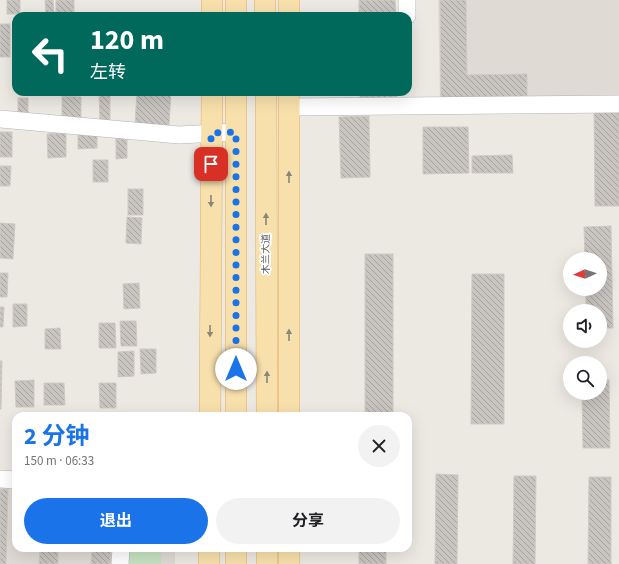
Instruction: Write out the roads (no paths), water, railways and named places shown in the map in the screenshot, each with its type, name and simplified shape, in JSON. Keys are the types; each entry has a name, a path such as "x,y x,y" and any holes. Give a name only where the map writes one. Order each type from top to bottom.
{"main road":[{"path":"212,0 212,12"},
{"path":"236,0 236,12"},
{"path":"265,0 265,12"},
{"path":"289,0 289,12"},
{"path":"210,412 212,96"},
{"path":"236,96 236,412"},
{"name":"木兰大道","path":"266,96 267,412"},
{"path":"289,99 289,412"},
{"path":"209,564 210,552"},
{"path":"236,552 236,564"},
{"path":"267,552 267,564"},
{"path":"289,552 289,564"}],"street":[{"path":"407,0 407,12"},
{"path":"289,99 408,99 619,104"},
{"path":"0,119 179,135 236,132"},
{"path":"0,479 12,480"},
{"path":"120,564 121,552"}]}
